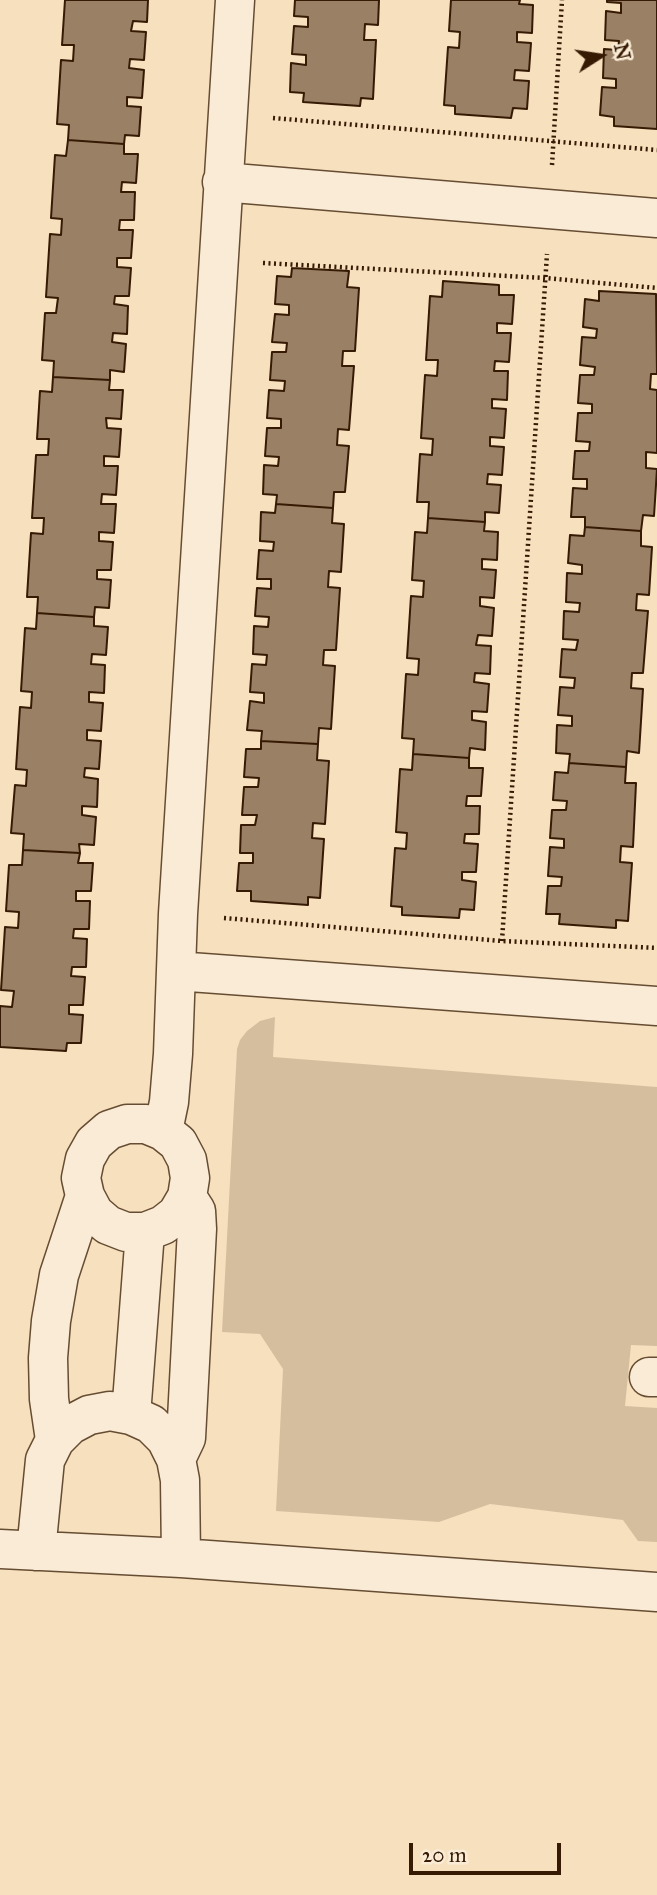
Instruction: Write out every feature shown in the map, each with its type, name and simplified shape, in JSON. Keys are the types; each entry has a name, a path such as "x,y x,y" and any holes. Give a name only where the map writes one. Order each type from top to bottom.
{"street":[{"path":"163,1131 169,1102 173,1054 178,914 235,0"},
{"path":"222,182 657,218"},
{"path":"176,971 657,1006"},
{"path":"127,1124 146,1124 163,1131 177,1143 187,1160 190,1178 187,1197 177,1214 163,1226 145,1232 126,1231 108,1225 94,1213 85,1196 81,1178 85,1159 94,1143 109,1130 127,1124"},
{"path":"55,1440 49,1399 51,1321 59,1275 85,1196"},
{"path":"176,1459 186,1438 197,1228 196,1211 187,1197"},
{"path":"131,1415 145,1232"},
{"path":"181,1558 180,1480 176,1459 166,1439 151,1424 131,1415 110,1411 89,1415 70,1425 55,1440 45,1460 18,1550 181,1558 657,1592"}],"path":[{"path":"502,941 545,278 552,210 552,143 562,0"},
{"path":"227,114 657,150"},
{"path":"217,260 545,278 657,288"},
{"path":"178,914 502,941 657,948"}],"shaded area":[{"path":"275,1017 273,1057 657,1087 657,1346 631,1345 625,1406 657,1408 657,1542 638,1541 623,1520 490,1504 439,1522 276,1511 283,1369 260,1334 222,1332 237,1049 247,1031 260,1021"}],"building":[{"path":"65,0 148,0 147,22 133,21 131,31 146,32 144,60 130,59 129,68 144,70 142,98 127,97 127,106 141,107 139,136 125,135 124,144 68,140 69,125 57,124 61,60 73,61 74,45 62,45"},
{"path":"295,0 379,0 378,25 365,24 364,40 376,40 373,99 361,98 360,106 303,102 304,93 290,92 291,63 306,65 306,55 292,54 294,26 308,27 308,17 294,16"},
{"path":"451,0 520,0 519,4 533,5 532,33 517,32 517,42 531,43 529,71 515,70 514,80 529,81 527,109 513,108 511,118 455,114 455,106 444,105 448,47 459,48 460,32 449,31"},
{"path":"607,0 657,0 657,129 614,126 614,117 600,115 602,87 616,88 616,79 603,78 604,49 618,50 619,41 605,40 606,11 621,13 621,3"},
{"path":"68,140 124,144 124,154 138,154 136,183 122,182 121,192 135,192 134,220 120,220 119,230 133,230 131,258 117,258 117,267 131,268 129,296 115,296 114,304 128,306 127,334 113,333 112,342 126,344 124,372 110,370 110,380 53,377 54,361 42,360 45,313 56,313 58,298 46,297 50,234 61,235 62,219 51,218 55,155 66,156"},
{"path":"292,268 349,271 347,287 359,288 355,351 343,351 342,366 354,366 349,430 338,429 337,445 349,446 345,492 334,492 333,508 276,504 277,495 263,494 264,465 278,466 279,457 265,456 267,428 281,428 281,419 267,418 269,390 284,391 285,381 270,380 272,352 286,352 287,343 272,342 275,314 289,315 289,305 275,304 277,276 291,277"},
{"path":"443,281 499,285 499,295 514,295 512,324 497,323 497,333 511,333 509,362 495,361 494,371 508,371 507,400 492,399 492,408 506,409 504,438 490,437 490,446 504,447 502,475 488,474 487,484 501,485 499,513 485,512 485,522 428,518 429,502 417,502 420,454 432,455 433,439 421,438 425,375 437,376 438,360 426,360 430,296 442,297"},
{"path":"599,291 656,294 657,374 651,374 650,389 657,390 657,453 646,452 646,468 657,469 654,516 643,515 641,531 585,527 585,517 571,517 573,488 587,489 587,479 573,479 575,451 589,451 590,442 576,441 578,413 592,413 592,404 578,403 580,375 594,375 595,367 580,365 582,337 596,338 597,329 583,327 585,299 599,301"},
{"path":"53,377 110,380 109,390 123,390 121,419 106,418 107,428 121,429 119,457 104,456 104,466 118,466 116,495 102,494 101,504 116,504 114,533 99,532 99,541 113,542 111,570 97,570 97,579 111,580 109,608 95,607 94,617 37,613 38,597 27,597 31,533 43,534 44,518 32,518 36,455 48,455 49,439 37,439 40,391 52,392"},
{"path":"276,504 333,508 332,523 344,524 341,572 329,571 328,587 340,588 336,650 324,650 323,665 335,666 331,729 319,728 318,744 261,741 262,731 247,730 250,701 264,703 264,693 250,692 252,664 266,665 267,655 253,654 254,626 268,627 269,617 255,616 257,588 271,589 271,579 257,579 259,550 273,551 274,542 260,541 261,512 275,513"},
{"path":"428,518 485,522 484,531 498,532 497,560 482,559 482,569 496,570 494,598 480,597 480,606 494,608 492,636 478,635 476,645 491,646 490,674 475,673 474,682 489,684 487,712 472,711 472,720 486,722 485,750 470,748 469,758 413,754 414,739 402,738 406,674 418,675 419,659 407,658 411,596 423,597 424,581 412,580 415,532 427,533"},
{"path":"585,527 641,531 641,546 652,547 649,595 637,594 636,610 648,611 643,673 632,673 631,688 643,689 639,753 627,751 626,767 569,763 570,754 556,753 557,725 572,726 572,716 558,715 560,687 574,688 575,678 560,677 562,649 576,650 578,640 563,639 564,611 579,612 580,603 566,602 567,573 582,574 582,565 568,563 570,535 584,536"},
{"path":"37,613 94,617 94,626 108,627 106,655 92,654 91,664 105,665 104,693 89,692 89,702 103,703 101,731 87,730 87,740 101,741 99,769 85,768 84,777 98,779 97,807 82,806 82,815 96,817 94,845 79,844 80,853 23,850 24,834 11,833 15,785 26,786 27,770 16,769 20,707 31,708 32,692 21,691 25,628 36,629"},
{"path":"261,741 318,744 317,760 329,761 325,824 313,823 312,838 324,839 320,898 308,897 308,905 251,901 251,891 237,891 239,863 253,863 253,853 240,853 241,825 255,825 257,815 242,815 244,787 258,787 259,778 244,777 246,749 261,749"},
{"path":"413,754 469,758 469,768 483,768 481,796 467,796 466,806 480,806 479,834 465,834 464,843 478,844 476,872 462,872 462,880 476,882 474,910 460,909 459,918 402,915 402,907 391,906 395,848 406,849 407,833 396,832 400,769 412,770"},
{"path":"569,763 626,767 625,783 636,783 633,847 621,846 620,862 632,863 628,921 616,920 616,928 559,924 560,914 546,914 548,886 561,886 562,877 548,876 550,847 564,848 564,839 550,838 552,810 566,810 567,801 553,800 555,772 568,773"},
{"path":"23,850 80,853 78,863 93,863 91,891 76,891 76,901 90,901 89,929 74,929 73,938 87,939 86,967 72,967 71,976 85,977 83,1005 69,1005 69,1014 83,1015 81,1043 67,1043 66,1051 0,1047 0,1006 12,1007 14,991 1,990 5,927 18,928 19,912 6,911 9,865 22,865"}]}
